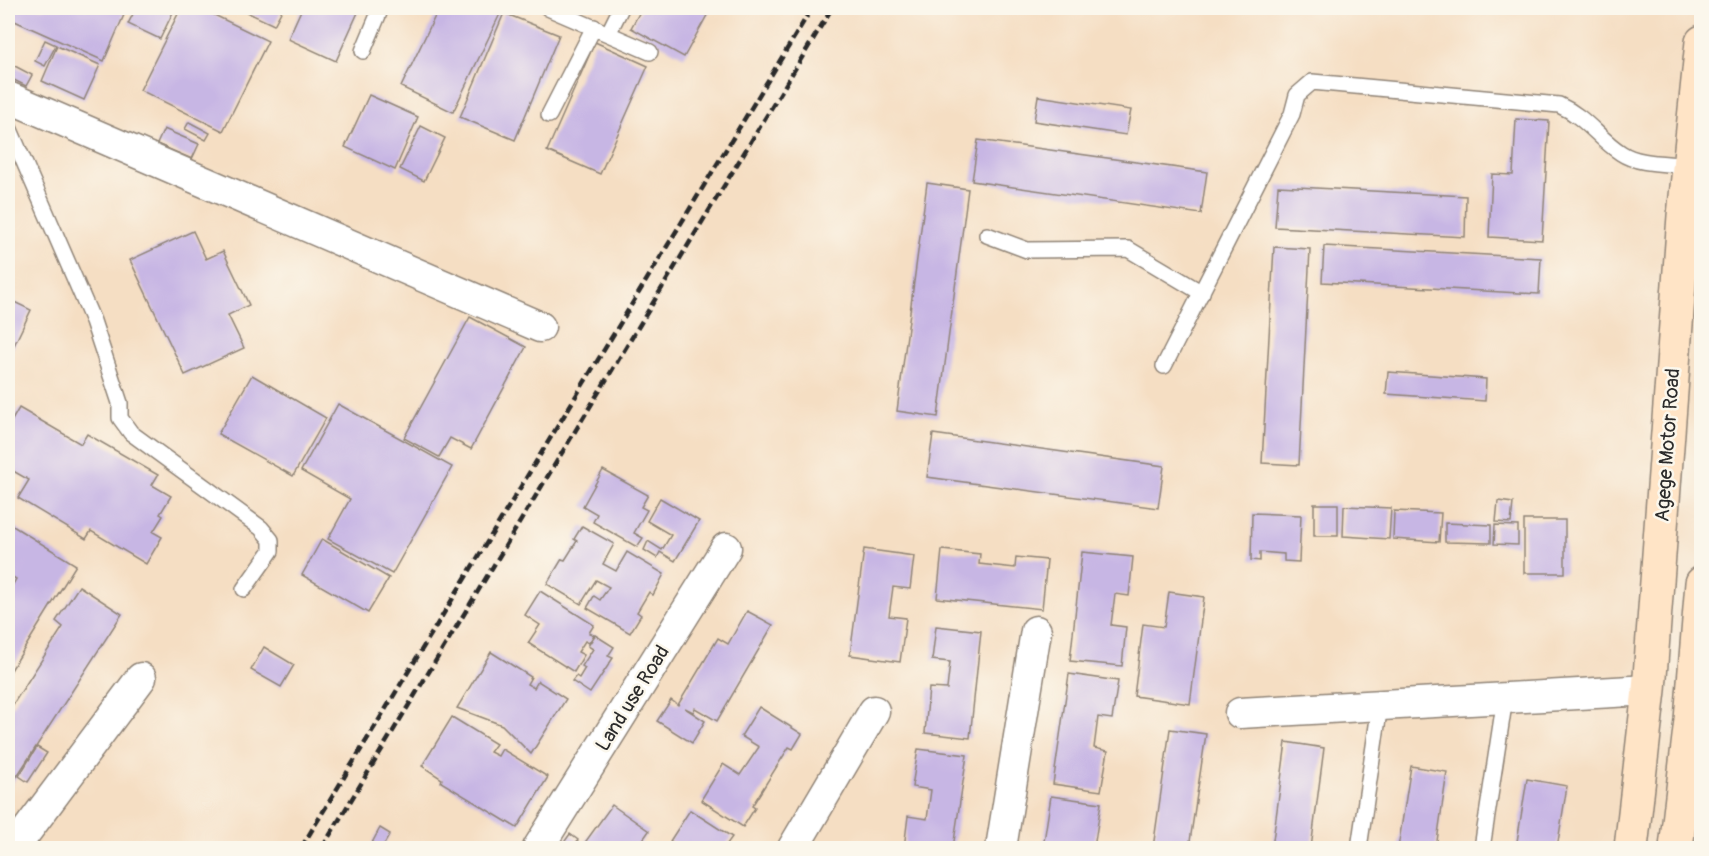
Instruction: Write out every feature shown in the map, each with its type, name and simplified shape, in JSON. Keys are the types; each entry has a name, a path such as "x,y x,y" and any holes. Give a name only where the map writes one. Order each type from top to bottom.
{"main road":[{"name":"Agege Motor Road","path":"1631,849 1649,690 1689,166 1701,42"},
{"path":"1676,849 1680,811 1696,721 1701,583"},
{"path":"1636,806 1680,811"}],"street":[{"path":"8,97 540,327"},
{"name":"Land use Road","path":"538,849 726,548"},
{"path":"1001,849 1036,632"},
{"path":"14,849 141,678"},
{"path":"1240,713 1649,690"},
{"path":"793,849 874,711"}],"lane":[{"path":"363,51 381,8"},
{"path":"548,8 609,32 650,52"},
{"path":"609,32 621,8"},
{"path":"549,115 594,27"},
{"path":"1164,366 1292,114 1297,95 1312,82 1559,105 1575,112 1621,154 1639,160 1689,166"},
{"path":"8,125 93,321 120,404 120,418 131,433 261,528 271,540 271,551 244,589"},
{"path":"987,235 1027,250 1128,249 1202,293"},
{"path":"1482,849 1504,698"},
{"path":"1359,849 1380,705"}],"building":[{"path":"12,8 127,8 104,61 8,18"},
{"path":"136,8 175,8 160,39 128,24"},
{"path":"181,8 200,8 268,41 223,131 140,90"},
{"path":"238,8 283,8 274,25"},
{"path":"302,8 360,8 336,61 288,39"},
{"path":"439,8 485,8 500,14 453,112 401,87"},
{"path":"642,8 711,8 684,57 631,28"},
{"path":"504,13 559,35 515,140 460,117"},
{"path":"45,40 56,45 45,66 35,61"},
{"path":"595,42 648,66 600,174 547,151"},
{"path":"57,46 100,65 84,100 42,81"},
{"path":"11,64 32,75 26,86 8,77"},
{"path":"369,95 418,117 395,170 345,147"},
{"path":"1038,96 1131,110 1126,135 1034,121"},
{"path":"1516,119 1549,121 1542,240 1489,237 1492,174 1513,175"},
{"path":"189,122 210,133 206,140 185,129"},
{"path":"421,126 445,138 424,181 400,169"},
{"path":"164,129 199,144 192,159 157,144"},
{"path":"978,140 1207,172 1201,214 972,181"},
{"path":"927,183 968,189 938,417 897,411"},
{"path":"1278,186 1466,196 1465,237 1275,227"},
{"path":"193,231 206,259 223,251 249,305 228,315 244,348 185,375 130,260"},
{"path":"1324,246 1541,258 1539,294 1322,282"},
{"path":"1274,247 1310,249 1299,465 1262,463"},
{"path":"8,299 31,310 8,358"},
{"path":"470,317 526,347 471,449 450,438 439,457 404,438"},
{"path":"1388,372 1486,379 1485,401 1386,394"},
{"path":"252,375 326,418 293,476 218,434"},
{"path":"338,404 452,467 392,574 328,539 350,499 301,471"},
{"path":"19,408 81,444 87,434 158,475 152,485 171,496 153,532 162,537 146,564 91,531 86,539 18,498 29,480 8,468 8,427"},
{"path":"933,434 1164,466 1158,508 927,477"},
{"path":"603,470 648,495 641,507 647,510 634,533 643,538 637,547 593,522 597,514 583,506"},
{"path":"660,498 699,521 675,561 660,552 657,558 644,550 648,541 662,550 671,535 647,521"},
{"path":"1498,501 1513,503 1511,523 1496,522"},
{"path":"1314,504 1338,504 1338,536 1314,536"},
{"path":"1344,506 1391,508 1389,539 1343,536"},
{"path":"1394,511 1441,513 1439,542 1393,539"},
{"path":"1252,513 1301,515 1299,562 1284,561 1284,554 1260,552 1260,561 1251,560"},
{"path":"1524,520 1565,520 1565,573 1524,573"},
{"path":"8,523 76,565 8,675 8,593 16,579 8,574"},
{"path":"1445,523 1491,525 1491,543 1445,542"},
{"path":"1495,525 1518,526 1518,545 1494,544"},
{"path":"582,526 614,544 603,564 616,571 627,552 664,574 653,595 649,592 637,612 641,615 630,633 587,608 594,596 600,600 609,587 596,580 581,604 547,584 562,559 565,560 577,541 574,539"},
{"path":"322,539 389,578 368,613 302,575"},
{"path":"864,549 914,556 910,589 893,587 889,616 906,618 900,662 850,655"},
{"path":"942,550 980,554 979,564 1015,568 1016,557 1047,560 1042,609 937,598"},
{"path":"1082,552 1133,557 1129,596 1115,594 1111,625 1126,627 1122,666 1070,661"},
{"path":"79,586 122,614 8,790 8,712 63,627 56,621"},
{"path":"540,591 594,625 589,633 594,635 589,643 585,641 578,652 584,655 574,672 528,643 540,625 525,615"},
{"path":"1169,592 1204,597 1190,704 1134,696 1143,624 1164,627"},
{"path":"747,611 773,625 717,721 695,708 693,712 685,708 705,721 692,743 657,721 671,700 678,705 718,638 728,644"},
{"path":"936,626 981,631 970,738 925,733 929,688 947,689 950,662 932,660"},
{"path":"595,635 614,647 608,656 613,658 590,693 572,681 576,676 579,678 585,668 582,666 593,649 588,646"},
{"path":"264,647 294,665 281,687 251,670"},
{"path":"491,652 531,677 527,684 534,688 538,681 566,699 531,754 502,725 457,708"},
{"path":"1069,674 1118,681 1112,719 1098,717 1094,748 1108,751 1101,791 1053,784"},
{"path":"759,707 802,734 793,749 789,747 752,806 755,808 743,827 701,800 723,764 740,775 759,747 741,736"},
{"path":"452,717 496,744 490,752 498,756 502,749 548,777 517,828 441,782 442,779 422,766"},
{"path":"1170,729 1206,734 1189,848 1153,848"},
{"path":"1286,742 1324,748 1311,848 1272,848"},
{"path":"37,747 47,753 28,782 19,776"},
{"path":"918,749 967,755 953,848 904,848 908,816 927,819 931,790 912,787"},
{"path":"1411,766 1447,772 1436,848 1398,848"},
{"path":"1527,779 1567,786 1557,848 1516,848"},
{"path":"1051,796 1101,803 1094,848 1043,848"},
{"path":"612,805 649,831 637,848 581,848"},
{"path":"690,810 732,837 724,848 682,848 670,841"},
{"path":"380,828 390,834 382,848 372,843"},
{"path":"570,834 578,840 573,848 560,848"}],"railway":[{"path":"301,848 812,8"},
{"path":"322,848 832,8"}]}
